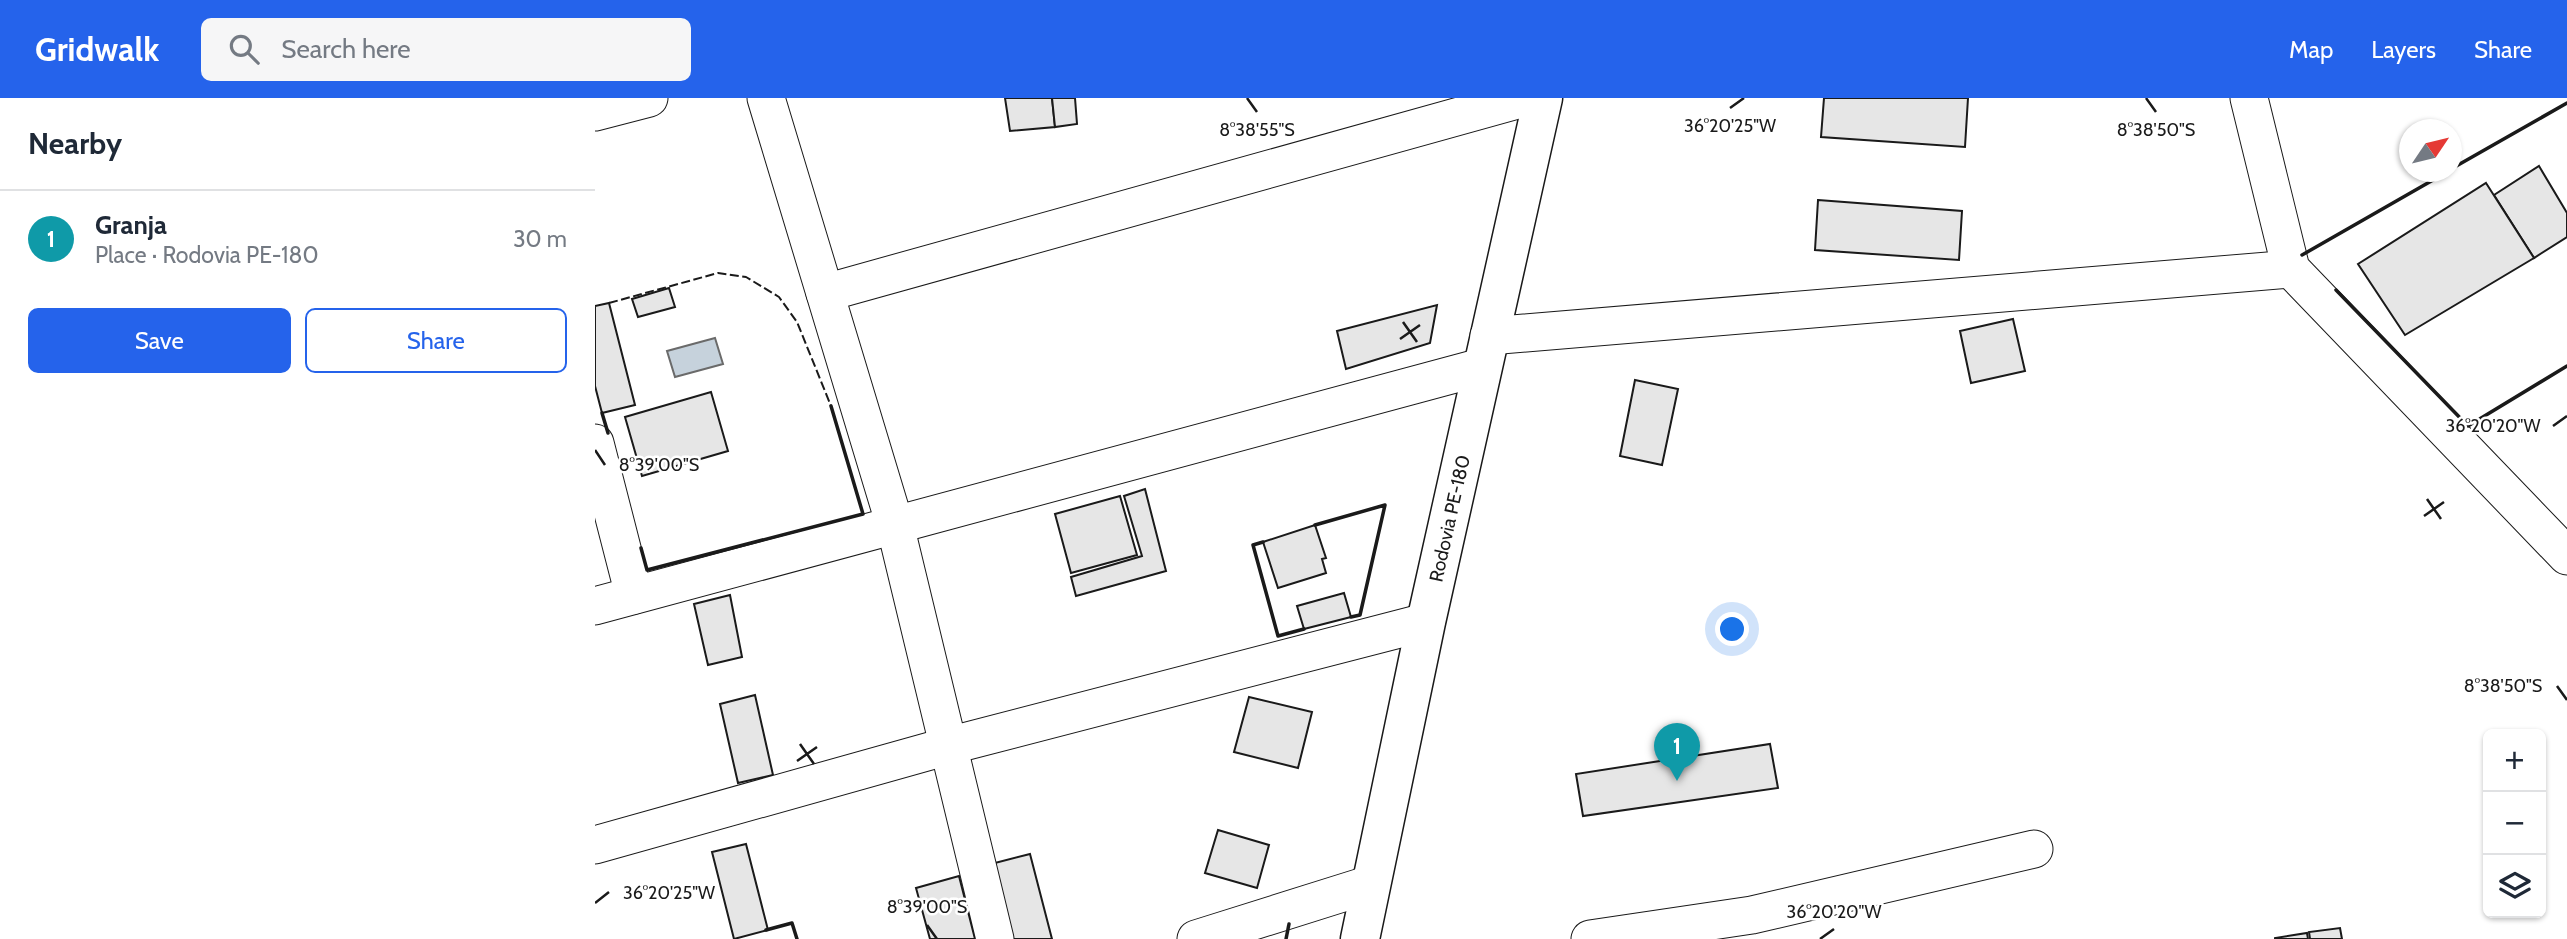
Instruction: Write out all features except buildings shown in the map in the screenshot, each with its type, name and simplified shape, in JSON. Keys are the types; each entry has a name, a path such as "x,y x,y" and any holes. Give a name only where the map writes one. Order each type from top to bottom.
{"main road":[{"name":"Rodovia PE-180","path":"1360,939 1426,622 1543,98"}],"street":[{"path":"595,112 649,98"},
{"path":"766,98 895,525 995,939"},
{"path":"825,293 1524,98"},
{"path":"2249,98 2291,269 2567,556"},
{"path":"595,606 895,525 1485,351 2291,269"},
{"path":"595,443 634,595"},
{"path":"595,845 949,746 1426,622"},
{"path":"1591,939 1749,927 2034,849"},
{"path":"1195,939 1371,884"}],"shaded area":[{"path":"715,338 723,364 675,377 667,351"}],"fence":[{"path":"609,303 718,273 746,277 779,297 797,322 831,406"}],"wall":[{"path":"2462,163 2567,103"},
{"path":"2302,255 2430,182"},
{"path":"2336,290 2468,426 2567,366"},
{"path":"641,548 647,570 863,514 831,406"},
{"path":"602,413 608,433"},
{"path":"1315,525 1385,505 1360,615 1351,617"},
{"path":"1263,542 1253,545 1278,636 1304,629"},
{"path":"766,930 792,923 797,939"},
{"path":"1286,939 1289,924"}],"place":[{"name":"Granja","path":"1677,781"}]}
